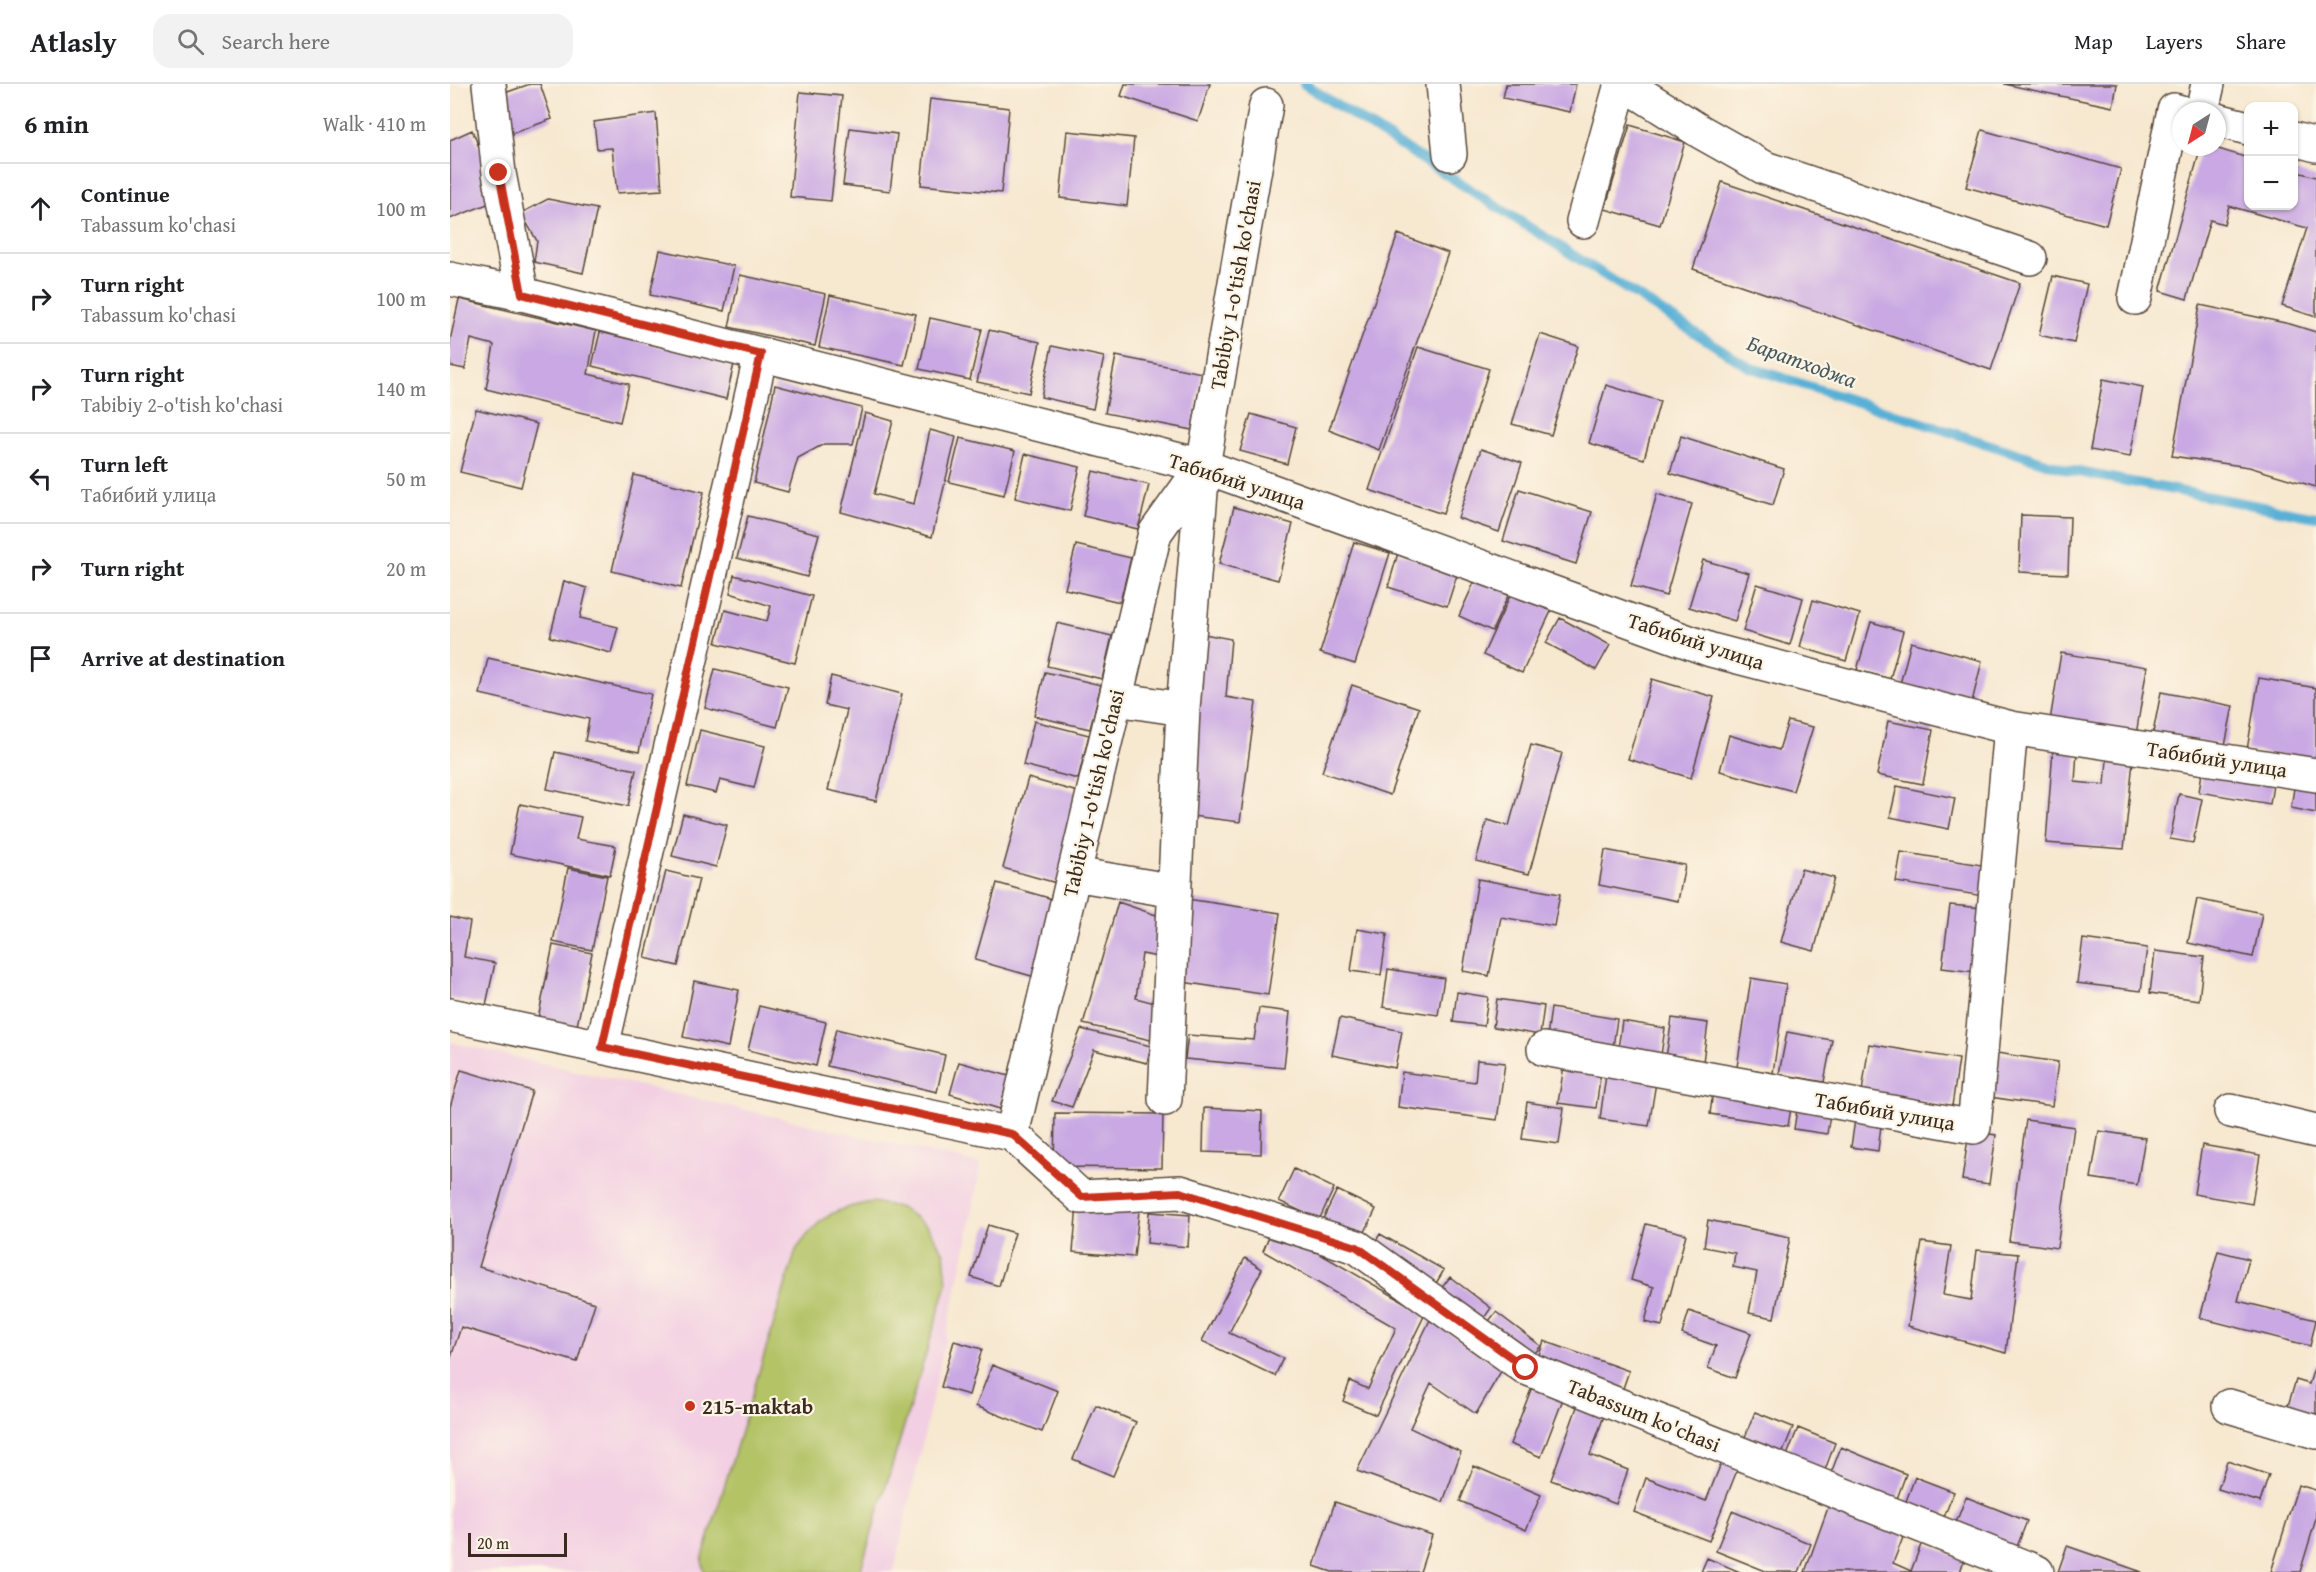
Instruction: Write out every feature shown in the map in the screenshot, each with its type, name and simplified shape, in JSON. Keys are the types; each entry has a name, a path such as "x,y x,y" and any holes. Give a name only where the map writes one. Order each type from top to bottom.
{"street":[{"path":"489,84 499,173 522,294"},
{"path":"1443,84 1450,154"},
{"path":"1583,221 1623,84 1765,168 2030,258"},
{"path":"2204,102 2208,84"},
{"name":"Tabibiy 1-o'tish ko'chasi","path":"1166,1099 1183,709 1203,466 1266,105"},
{"path":"2135,298 2172,120"},
{"path":"2226,122 2244,127"},
{"path":"2298,140 2316,145"},
{"name":"Табибий улица","path":"450,279 522,294 1203,466 1712,650 2011,728 2316,775"},
{"path":"602,1047 761,354"},
{"name":"Tabibiy 1-o'tish ko'chasi","path":"1012,1134 1155,533 1203,466"},
{"path":"1116,699 1183,709"},
{"name":"Табибий улица","path":"1544,1049 1974,1126 2011,728"},
{"path":"1074,874 1175,891"},
{"path":"450,1016 1012,1134"},
{"path":"2231,1111 2316,1131"},
{"name":"Tabassum ko'chasi","path":"1012,1134 1082,1197 1180,1192 1357,1247 1526,1368 2037,1572"},
{"path":"2229,1407 2316,1432"}],"shaded area":[{"name":"215-maktab","path":"450,1042 981,1164 967,1241 894,1572 450,1572"}],"green space":[{"path":"873,1202 902,1208 928,1227 944,1253 947,1284 860,1572 704,1572 702,1560 796,1250 813,1229 828,1216 846,1208"}],"building":[{"path":"530,84 540,84 552,119 505,136 491,98"},
{"path":"1125,84 1210,84 1198,121 1121,96"},
{"path":"1506,84 1576,84 1570,112 1503,98"},
{"path":"2004,84 2117,84 2113,107"},
{"path":"800,92 842,96 831,201 790,197"},
{"path":"930,99 1009,108 1001,193 921,185"},
{"path":"656,113 662,190 617,193 612,148 597,149 594,122"},
{"path":"1630,125 1685,142 1660,225 1605,209"},
{"path":"850,128 897,134 890,191 843,185"},
{"path":"472,130 500,199 450,219 450,140"},
{"path":"1982,130 2121,169 2106,225 1966,187"},
{"path":"1067,131 1134,138 1127,206 1060,198"},
{"path":"2226,151 2244,157 2244,210 2298,210 2298,172 2316,177 2316,317 2282,306 2307,228 2229,206 2224,224 2210,220 2187,299 2160,291 2198,156 2226,156"},
{"path":"1722,182 2020,283 1991,370 1693,269"},
{"path":"548,199 597,209 583,273 534,262 537,241 521,213"},
{"path":"1398,234 1448,253 1379,450 1329,430"},
{"path":"660,250 734,266 724,311 650,295"},
{"path":"740,275 826,294 815,346 729,327"},
{"path":"2053,276 2087,284 2074,343 2039,335"},
{"path":"830,295 916,314 904,365 819,347"},
{"path":"459,299 596,331 588,374 629,384 620,422 486,389 494,345 471,339 465,369 450,366 450,341"},
{"path":"2200,305 2290,324 2316,332 2316,487 2249,467 2172,456"},
{"path":"930,318 982,329 970,380 919,369"},
{"path":"989,330 1040,342 1029,393 977,382"},
{"path":"600,332 734,364 726,399 592,366"},
{"path":"1540,334 1578,346 1551,435 1512,424"},
{"path":"1052,346 1104,357 1093,409 1041,397"},
{"path":"1418,347 1489,369 1443,514 1369,490"},
{"path":"1116,356 1202,373 1192,430 1105,413"},
{"path":"2103,379 2143,387 2130,457 2090,450"},
{"path":"775,385 862,408 853,444 824,444 798,458 788,492 754,483"},
{"path":"1606,385 1660,401 1644,459 1589,443"},
{"path":"476,409 537,424 521,487 460,472"},
{"path":"865,413 893,421 874,494 914,504 930,430 956,437 932,537 841,512"},
{"path":"1251,414 1296,427 1287,464 1240,451"},
{"path":"1681,436 1784,469 1773,505 1670,473"},
{"path":"960,438 1015,451 1004,495 949,482"},
{"path":"1481,449 1522,463 1499,532 1458,518"},
{"path":"1025,454 1080,467 1070,511 1015,498"},
{"path":"1093,471 1149,485 1138,529 1083,516"},
{"path":"634,475 704,492 681,588 612,571"},
{"path":"1519,489 1592,512 1576,564 1503,541"},
{"path":"1657,494 1692,504 1666,596 1631,586"},
{"path":"1234,507 1293,524 1278,580 1219,564"},
{"path":"2021,515 2070,517 2068,574 2019,572"},
{"path":"748,516 819,534 807,577 737,558"},
{"path":"1354,542 1390,553 1355,664 1320,653"},
{"path":"1076,545 1131,558 1120,602 1065,589"},
{"path":"1398,553 1458,572 1447,606 1388,587"},
{"path":"1703,560 1749,573 1735,621 1689,607"},
{"path":"1479,572 1512,587 1492,631 1459,616"},
{"path":"734,575 812,596 795,663 716,643 725,610 767,621 771,606 730,593"},
{"path":"564,581 587,588 580,618 618,627 611,653 550,637"},
{"path":"1757,584 1803,598 1790,645 1743,631"},
{"path":"1514,587 1554,605 1522,673 1483,655"},
{"path":"1813,600 1860,614 1846,661 1800,647"},
{"path":"1560,618 1610,645 1596,670 1546,643"},
{"path":"1871,622 1903,631 1890,679 1857,670"},
{"path":"1057,623 1112,636 1102,679 1047,666"},
{"path":"1204,634 1231,639 1226,697 1256,702 1240,822 1184,815"},
{"path":"1911,642 1982,661 1972,702 1900,684"},
{"path":"2061,653 2147,667 2136,735 2050,721"},
{"path":"488,658 651,694 639,752 585,741 589,719 480,694"},
{"path":"715,669 788,687 777,727 705,708"},
{"path":"1045,672 1101,685 1090,729 1034,716"},
{"path":"831,676 902,694 876,801 828,790 847,710 825,705"},
{"path":"2259,678 2316,688 2316,762 2247,750"},
{"path":"1652,679 1714,697 1691,778 1628,759"},
{"path":"1352,685 1419,708 1390,795 1322,772"},
{"path":"2161,692 2233,706 2225,746 2153,733"},
{"path":"1034,721 1089,735 1078,779 1023,765"},
{"path":"1788,721 1813,727 1793,791 1720,771 1729,735 1779,750"},
{"path":"1888,721 1933,730 1923,784 1877,775"},
{"path":"700,730 765,746 754,788 720,780 716,793 687,786"},
{"path":"1531,745 1562,753 1529,874 1476,861 1487,820 1509,826"},
{"path":"2053,748 2077,751 2075,782 2105,785 2107,759 2133,761 2124,849 2046,843"},
{"path":"555,752 636,770 628,806 547,789"},
{"path":"2203,766 2274,778 2270,804 2199,792"},
{"path":"1028,778 1085,794 1060,884 1003,868"},
{"path":"2295,782 2316,786 2316,813 2291,808"},
{"path":"1897,786 1955,798 1949,829 1890,817"},
{"path":"2179,794 2202,799 2193,843 2170,839"},
{"path":"520,804 581,817 576,839 616,846 610,875 510,854"},
{"path":"683,814 727,825 716,867 672,856"},
{"path":"1605,850 1685,865 1678,901 1599,885"},
{"path":"1901,852 1988,866 1983,896 1896,882"},
{"path":"568,868 607,876 592,950 553,942"},
{"path":"1801,869 1834,878 1814,951 1781,942"},
{"path":"666,871 699,879 678,966 645,958"},
{"path":"1478,879 1560,894 1554,926 1501,917 1489,976 1463,971"},
{"path":"997,883 1056,900 1035,977 975,960"},
{"path":"1187,899 1280,913 1268,995 1176,981"},
{"path":"2197,899 2262,913 2253,957 2188,943"},
{"path":"1118,902 1162,917 1158,957 1142,954 1136,998 1162,1005 1155,1041 1083,1024"},
{"path":"1950,905 1983,908 1975,972 1942,968"},
{"path":"450,917 470,922 464,957 495,963 486,1005 450,998"},
{"path":"1357,929 1387,934 1381,975 1351,971"},
{"path":"2083,939 2147,948 2141,991 2077,983"},
{"path":"553,945 592,953 577,1026 538,1019"},
{"path":"2155,951 2204,957 2199,1000 2150,993"},
{"path":"1388,969 1444,978 1438,1015 1383,1007"},
{"path":"1751,978 1786,984 1773,1073 1737,1067"},
{"path":"694,981 739,990 728,1047 683,1037"},
{"path":"1457,992 1488,997 1484,1026 1453,1022"},
{"path":"1497,999 1544,1006 1540,1035 1493,1027"},
{"path":"759,1006 826,1022 816,1066 748,1050"},
{"path":"1259,1008 1290,1012 1284,1068 1185,1059 1188,1035 1254,1040"},
{"path":"1551,1008 1617,1019 1613,1047 1547,1037"},
{"path":"1340,1018 1402,1031 1395,1068 1332,1055"},
{"path":"1672,1018 1708,1023 1703,1062 1666,1058"},
{"path":"1622,1021 1665,1028 1661,1055 1618,1049"},
{"path":"836,1029 945,1055 937,1092 827,1066"},
{"path":"1081,1029 1151,1046 1147,1063 1094,1050 1072,1107 1052,1101"},
{"path":"1787,1032 1832,1040 1824,1082 1779,1074"},
{"path":"1869,1044 1959,1059 1952,1106 1862,1092"},
{"path":"1990,1052 2058,1062 2052,1106 1983,1096"},
{"path":"1477,1060 1505,1063 1497,1120 1398,1107 1402,1072 1475,1082"},
{"path":"959,1062 1009,1076 1000,1109 950,1094"},
{"path":"1564,1066 1601,1072 1596,1108 1558,1103"},
{"path":"461,1070 532,1091 479,1267 595,1303 577,1362 461,1327 450,1360 450,1107"},
{"path":"1606,1075 1656,1082 1649,1126 1600,1119"},
{"path":"1713,1091 1792,1102 1788,1126 1710,1114"},
{"path":"1527,1102 1564,1108 1559,1144 1522,1139"},
{"path":"1798,1103 1831,1107 1827,1134 1794,1129"},
{"path":"1204,1108 1262,1111 1261,1154 1203,1152"},
{"path":"1055,1113 1163,1114 1162,1168 1054,1167"},
{"path":"1856,1113 1882,1117 1878,1151 1851,1147"},
{"path":"2026,1120 2074,1127 2057,1248 2009,1241"},
{"path":"1969,1131 1996,1135 1989,1184 1962,1180"},
{"path":"2099,1131 2145,1138 2137,1185 2091,1178"},
{"path":"2202,1145 2260,1155 2252,1204 2194,1194"},
{"path":"1294,1169 1334,1188 1319,1220 1279,1201"},
{"path":"1337,1190 1376,1209 1361,1240 1322,1221"},
{"path":"1077,1205 1139,1211 1134,1257 1073,1252"},
{"path":"1149,1212 1190,1215 1188,1247 1147,1243"},
{"path":"1708,1220 1790,1237 1774,1318 1749,1313 1757,1272 1733,1267 1735,1253 1704,1247"},
{"path":"1646,1224 1686,1234 1662,1326 1645,1322 1654,1287 1631,1280"},
{"path":"988,1225 1015,1233 999,1286 971,1277"},
{"path":"1273,1227 1425,1314 1376,1415 1343,1401 1350,1381 1368,1389 1396,1328 1263,1251"},
{"path":"1380,1234 1444,1270 1435,1285 1371,1249"},
{"path":"1922,1242 1951,1246 1943,1295 1971,1300 1977,1250 2018,1254 2006,1353 1908,1326"},
{"path":"2218,1251 2249,1259 2238,1301 2316,1320 2310,1346 2200,1318"},
{"path":"1245,1258 1262,1269 1229,1333 1283,1358 1275,1376 1202,1341"},
{"path":"1450,1277 1491,1308 1482,1321 1440,1290"},
{"path":"1689,1311 1751,1333 1735,1378 1708,1368 1716,1346 1682,1334"},
{"path":"1496,1312 1541,1346 1529,1360 1485,1326"},
{"path":"1430,1320 1503,1368 1476,1414 1431,1383 1410,1428 1461,1452 1443,1502 1357,1471"},
{"path":"954,1341 982,1349 969,1395 941,1387"},
{"path":"1544,1341 1629,1371 1620,1397 1535,1366"},
{"path":"992,1365 1058,1391 1042,1432 976,1406"},
{"path":"2315,1365 2316,1420 2286,1412 2296,1380 2309,1384"},
{"path":"1532,1387 1563,1399 1541,1457 1510,1444"},
{"path":"1578,1404 1605,1413 1590,1455 1628,1470 1616,1504 1551,1480"},
{"path":"1096,1405 1136,1422 1113,1476 1073,1459"},
{"path":"1755,1412 1793,1427 1779,1462 1741,1447"},
{"path":"1798,1428 1835,1443 1822,1478 1784,1463"},
{"path":"1841,1447 1906,1474 1894,1507 1828,1481"},
{"path":"1722,1461 1738,1468 1709,1541 1634,1512 1646,1478 1706,1501"},
{"path":"2227,1461 2269,1475 2260,1502 2218,1489"},
{"path":"1474,1466 1541,1495 1526,1530 1460,1501"},
{"path":"1915,1477 1954,1492 1940,1527 1902,1512"},
{"path":"2298,1485 2316,1490 2316,1519 2300,1572 2271,1572"},
{"path":"1966,1497 2027,1521 2013,1557 1952,1533"},
{"path":"1335,1502 1432,1535 1420,1572 1332,1572 1314,1566"},
{"path":"1829,1505 1904,1535 1893,1563 1911,1571 1922,1542 1964,1560 1960,1572 1805,1572"},
{"path":"1732,1511 1811,1544 1799,1572 1768,1572 1716,1551"},
{"path":"2067,1546 2142,1572 2058,1572"},
{"path":"1707,1558 1740,1572 1701,1572"}],"waterway":[{"name":"Баратходжа","path":"1304,84 1749,367 2068,470 2316,517"}],"place":[{"name":"215-maktab","path":"690,1406"}],"route":[{"path":"499,173 522,294 761,354 602,1047 1012,1134 1082,1197 1180,1192 1357,1247 1526,1368"}]}
